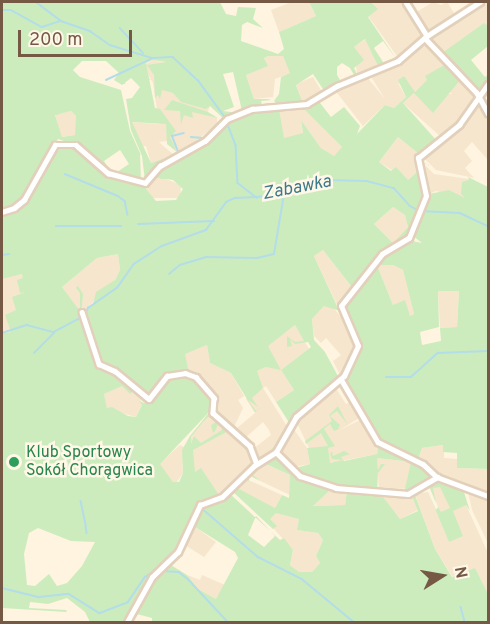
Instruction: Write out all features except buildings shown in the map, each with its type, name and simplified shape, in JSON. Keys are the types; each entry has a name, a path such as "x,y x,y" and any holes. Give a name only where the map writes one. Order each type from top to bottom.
{"street":[{"path":"406,2 426,37 478,95 489,113"},
{"path":"2,212 14,208 24,200 54,145 76,145 108,173 144,183 160,166 205,141 227,118 252,109 302,106 354,79 389,66 426,37 480,2"},
{"path":"128,622 157,571 178,552 200,505 222,497 257,464 276,452 296,417 341,379 358,346 341,306 382,254 407,241 426,193 418,158 459,125 478,95 489,84"},
{"path":"83,314 99,364 115,371 149,399 167,376 185,373 196,377 214,398 213,413 250,446 257,464"},
{"path":"341,379 378,442 423,464 437,477 489,496"},
{"path":"276,452 300,477 336,488 408,494 437,477"}],"shaded area":[{"path":"292,2 309,2 316,16 279,32 271,10"},
{"path":"371,2 404,2 424,36 397,56 368,16 377,8"},
{"path":"433,2 441,5 447,2 454,13 428,33 415,13"},
{"path":"484,2 488,2 488,26 484,24 442,54 430,36"},
{"path":"366,39 379,68 357,74 354,47"},
{"path":"424,42 446,63 415,92 398,83 406,97 394,108 385,105 363,126 334,89 366,76 385,99 370,75 401,62"},
{"path":"283,56 291,73 275,79 273,97 254,99 246,75 267,66 264,57"},
{"path":"152,60 181,66 210,105 207,115 217,118 217,124 181,153 167,141 159,142 173,155 151,163 146,146 141,147 131,122 159,124 153,83 147,73 146,64"},
{"path":"313,77 322,92 303,103 296,84"},
{"path":"461,79 475,94 462,117 441,137 403,103 414,93 452,94 449,91"},
{"path":"478,101 488,115 488,160 472,142 464,151 472,161 465,168 474,178 436,170 422,156 450,139"},
{"path":"305,109 342,147 338,153 333,156 321,148 301,120 303,134 290,153 268,112"},
{"path":"71,111 76,116 76,135 61,137 55,114"},
{"path":"398,137 419,154 414,159 417,172 408,180 379,162"},
{"path":"420,160 434,174 469,179 465,198 436,191 429,194"},
{"path":"156,175 181,185 180,198 152,198 146,189"},
{"path":"393,207 405,215 408,227 393,243 374,224"},
{"path":"2,239 18,275 40,270 16,310 11,332 2,333"},
{"path":"323,250 353,289 338,307 314,256"},
{"path":"118,254 120,270 115,280 81,314 62,287 97,258"},
{"path":"377,265 393,265 403,270 414,314 410,316 393,305"},
{"path":"459,290 457,327 440,328 438,291"},
{"path":"331,305 347,324 355,344 340,375 333,361 341,355 326,338 321,343 314,336 312,319 324,306"},
{"path":"295,325 309,349 281,370 294,390 276,402 266,386 263,388 288,428 274,449 260,459 253,449 271,435 269,430 263,422 244,439 215,411 216,398 189,373 184,354 207,345 210,363 231,373 244,396 238,400 243,408 235,425 237,428 255,413 246,399 257,371 266,367 279,368 267,346"},
{"path":"122,385 140,399 142,405 136,417 107,409 104,394"},
{"path":"335,387 346,404 352,401 361,417 338,431 362,419 379,446 377,454 330,463 309,448 296,421"},
{"path":"207,415 216,418 248,447 252,459 249,468 219,496 187,477 182,462 183,473 177,482 173,482 159,464 180,445 184,447"},
{"path":"293,428 307,448 310,464 293,467 279,451"},
{"path":"444,445 444,458 457,459 457,468 488,469 487,492 439,475 419,458 422,448"},
{"path":"377,458 411,462 415,488 379,490"},
{"path":"264,463 290,475 290,495 252,477 251,473"},
{"path":"246,479 282,495 275,508 299,519 298,530 318,533 323,540 316,556 320,563 312,572 299,572 290,565 293,550 237,488"},
{"path":"436,483 466,505 488,553 488,594 452,576 435,549 415,494 428,492 449,541 463,535 440,512 430,486"},
{"path":"330,490 347,493 345,505 312,506"},
{"path":"468,492 488,499 488,543 472,510"},
{"path":"414,495 418,510 400,519 382,501 383,497"},
{"path":"195,527 216,542 204,557 185,545"},
{"path":"187,575 200,580 202,575 225,585 216,599 198,589"}],"green space":[{"path":"2,2 220,2 226,14 236,16 238,7 256,8 253,19 263,28 247,22 242,25 241,41 278,54 284,49 279,32 316,16 309,2 371,2 378,9 368,17 397,60 383,41 374,48 385,65 393,63 368,72 379,68 365,39 354,47 364,60 354,68 357,74 363,74 350,79 349,76 354,75 350,68 342,63 337,67 337,75 340,80 349,80 325,92 313,74 296,85 303,103 311,101 295,107 281,107 274,101 279,94 281,77 290,73 283,56 264,58 268,66 246,75 254,99 268,99 271,100 261,101 262,105 272,104 242,111 233,72 223,74 234,107 223,111 238,113 224,119 210,106 206,109 181,102 173,93 162,90 160,99 158,95 155,98 154,75 147,65 166,62 152,60 146,63 155,108 160,109 176,131 170,137 177,152 167,144 166,124 132,122 151,163 173,155 164,147 175,156 157,167 145,181 142,156 131,130 126,99 132,98 140,87 131,78 122,85 114,80 119,73 106,61 82,61 73,70 80,77 121,90 130,131 140,153 141,182 117,172 129,164 120,150 104,161 112,174 81,147 58,139 48,150 32,187 13,210 34,188 49,152 63,144 79,148 109,175 141,185 152,180 146,189 156,201 176,200 183,189 173,180 153,177 157,169 205,142 228,119 254,110 279,109 284,138 303,133 301,120 321,148 334,156 342,147 305,110 284,109 301,107 317,99 331,117 344,107 360,126 357,134 385,105 394,108 406,97 398,80 404,76 415,92 427,80 425,76 446,64 435,51 476,93 474,96 461,79 433,113 414,93 403,103 437,141 414,159 419,154 398,137 379,162 391,171 396,167 408,180 417,172 416,161 425,190 409,235 397,247 412,241 422,243 412,235 427,197 420,161 429,194 449,190 465,198 461,194 462,182 469,180 468,177 488,187 488,469 457,468 457,453 443,452 443,445 422,448 419,457 435,473 435,478 404,493 411,462 377,458 378,470 381,464 385,464 378,473 377,492 329,485 292,469 310,464 307,448 328,446 321,433 306,444 305,441 332,421 329,415 338,406 348,425 337,411 330,416 340,425 338,429 342,428 334,431 330,424 324,429 335,446 328,448 330,463 343,460 332,459 330,454 332,451 333,456 344,451 350,454 341,457 344,461 377,454 379,444 343,380 359,345 342,309 358,286 354,290 323,250 314,256 337,306 350,294 337,310 324,306 312,319 314,340 325,352 339,378 296,414 290,424 276,402 294,390 281,370 266,367 257,371 263,388 252,398 258,407 248,400 256,411 268,404 255,412 231,373 210,363 207,345 185,354 189,373 165,376 149,398 139,393 114,370 97,360 95,366 114,372 133,391 130,394 122,386 104,394 107,408 112,407 128,416 136,417 142,405 139,401 147,404 171,376 190,375 212,396 211,410 160,464 173,482 179,482 183,473 182,450 190,436 208,414 216,418 209,416 203,422 191,437 191,444 194,436 201,443 222,430 219,422 213,433 211,425 216,422 217,425 218,420 232,429 193,450 195,472 201,468 219,495 229,489 220,497 197,507 186,538 166,562 187,575 198,589 216,599 238,558 235,552 195,527 201,506 229,493 255,517 248,535 264,547 275,536 270,531 280,540 284,538 293,550 290,565 299,572 312,572 320,563 316,556 323,540 318,533 297,530 299,519 276,513 270,519 277,526 273,529 232,491 247,477 249,481 245,479 237,488 275,508 282,495 289,498 290,475 264,463 251,473 260,481 249,475 253,468 277,455 302,479 343,491 330,490 313,506 345,505 347,491 406,496 383,497 400,519 418,511 412,496 424,489 415,495 435,549 452,577 475,568 488,594 488,622 152,622 152,618 133,613 153,574 126,622 90,622 85,612 67,598 48,604 30,602 29,608 66,610 67,612 2,608 2,333 11,332 5,315 16,310 12,297 26,292 20,293 17,280 23,278 22,274 2,279","holes":["71,111 76,116 75,135 62,137 55,115","393,207 405,215 408,227 393,243 374,224","118,254 120,270 115,280 96,292 93,304 81,314 83,294 78,286 82,281 76,288 80,293 80,311 62,287 97,258","377,265 393,265 403,270 414,314 410,316 405,300 393,305","438,291 459,291 457,327 440,328 441,341 422,345 420,332 439,327","295,325 304,341 295,342 287,336 287,347 292,346 290,339 295,344 308,342 311,347 281,370 268,346","38,528 71,541 95,542 82,566 67,583 57,586 49,574 35,586 27,585 24,554 29,533"]},
{"path":"484,23 488,26 488,46 471,60 485,77 488,75 488,82 478,91 442,53"},
{"path":"172,100 208,112 218,118 192,112 193,118 184,115 181,125 180,111 164,110"},
{"path":"439,481 463,489 470,511 466,505 453,511 463,536 449,542 428,492 436,510 438,507 441,512 450,508 440,487 433,488 436,503 429,486"}],"waterway":[{"path":"36,2 61,21 90,31 110,45 152,58 173,57 198,80 225,117"},
{"path":"2,10 11,10 42,27 61,21"},
{"path":"120,28 143,53"},
{"path":"106,80 151,59"},
{"path":"227,122 236,145 238,183 257,198"},
{"path":"178,152 172,136 184,133"},
{"path":"191,137 203,138"},
{"path":"65,174 118,196 125,201 128,215"},
{"name":"Zabawka","path":"85,315 88,308 117,288 134,264 162,246 206,230 226,202 235,198 274,196 324,180 367,181 394,188 410,206 420,211 460,213 488,226"},
{"path":"169,274 180,265 206,257 257,258 274,254 284,194"},
{"path":"138,224 214,221"},
{"path":"56,226 121,226"},
{"path":"2,255 9,254"},
{"name":"Zabawka","path":"2,333 27,325 54,332 82,317"},
{"path":"34,353 54,333"},
{"path":"386,377 411,377 438,353 488,351"},
{"path":"81,501 86,524"},
{"path":"204,510 258,557 302,579 354,622"},
{"path":"86,526 87,533"},
{"path":"2,588 39,597 69,594 100,613 128,602 145,577 155,570"},
{"path":"161,571 179,572 228,622"},
{"path":"461,607 465,622"}],"place":[{"name":"Klub Sportowy Sokół Chorągwica","path":"14,462"}]}
